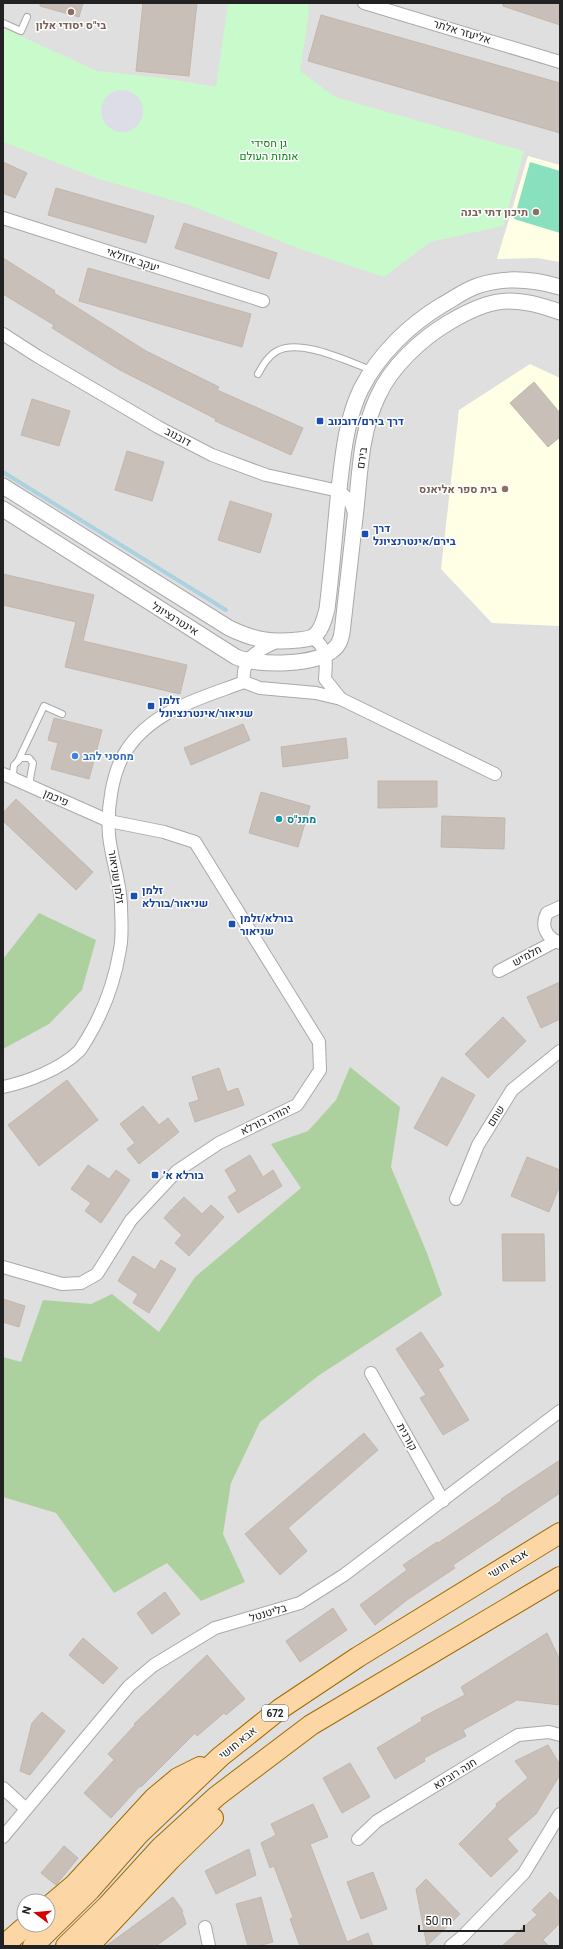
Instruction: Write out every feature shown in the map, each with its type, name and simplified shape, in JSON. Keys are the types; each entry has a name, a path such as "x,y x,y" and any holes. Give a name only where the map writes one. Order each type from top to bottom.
{"main road":[{"name":"אבא חושי","path":"33,1946 90,1890 139,1834 220,1757 280,1709 358,1656 560,1533"},
{"path":"66,1946 108,1906 160,1848 217,1796 311,1725 560,1577"},
{"path":"89,1946 187,1843 311,1725"},
{"path":"56,1900 74,1885 154,1798 178,1778 220,1757"},
{"path":"3,1946 18,1933"}],"street":[{"name":"אליעזר אלתר","path":"364,3 560,62"},
{"name":"יעקב אזולאי","path":"3,218 263,302"},
{"name":"בירם","path":"312,638 323,624 327,609 343,453 350,416 361,390 372,370 395,342 428,314 476,286 497,282 522,280 560,287"},
{"name":"בירם","path":"246,661 312,660 334,649 339,643 342,633 361,457 368,424 378,396 390,376 409,354 440,328 465,312 483,304 500,301 523,301 560,312"},
{"name":"דובנוב","path":"3,334 37,356 158,427 212,455 266,475 339,491"},
{"name":"אינטרנציונל","path":"3,486 229,628 254,639 276,642 312,638"},
{"path":"339,491 346,496 352,505 355,517"},
{"name":"אינטרנציונל","path":"3,509 236,657 246,661"},
{"path":"312,638 321,645 326,654 325,679 320,690 316,693"},
{"path":"276,642 246,661 243,674 244,682 260,688 316,693 341,699 496,774"},
{"path":"325,679 341,699"},
{"name":"זלמן שניאור","path":"3,1087 21,1083 52,1070 79,1051 95,1025 107,1000 121,948 121,902 110,842 109,821 114,776 126,751 142,732 174,709 244,682"},
{"name":"פיכמן","path":"3,774 109,821"},
{"name":"יהודה בורלא","path":"3,1267 62,1284 81,1283 97,1274 131,1220 177,1171 219,1143 297,1105 320,1070 319,1042 195,842 164,832 109,821"},
{"name":"חלמיש","path":"499,972 558,942 545,932 544,925 547,914 553,909 560,907"},
{"name":"שחם","path":"456,1199 478,1145 512,1090 560,1051"},
{"name":"קורנית","path":"371,1373 443,1501"},
{"name":"בליטנטל","path":"3,1837 129,1686 154,1665 215,1628 300,1603 344,1575 560,1411"},
{"name":"חנה רובינא","path":"358,1839 377,1821 518,1734 549,1732 560,1735"},
{"path":"3,1788 26,1809"},
{"path":"451,1946 462,1937 524,1873 560,1814"},
{"path":"205,1927 209,1946"}],"lane":[{"path":"3,23 21,31 27,17"},
{"path":"258,374 268,359 278,350 297,347 318,351 372,370"},
{"path":"18,761 44,706 62,714"},
{"path":"17,780 13,772 14,765 22,758 29,758 33,763 30,779 31,787"}],"shaded area":[{"path":"3,3 560,3 560,1946 3,1946"},
{"path":"118,90 126,90 137,96 143,107 143,115 137,126 126,132 118,132 107,126 101,115 101,107 107,96"},
{"name":"תיכון דתי יבנה","path":"528,156 560,165 560,262 537,258 497,259"},
{"name":"בית ספר אליאנס","path":"530,364 560,378 560,626 492,623 441,569 459,410"}],"green space":[{"name":"גן חסידי אומות העולם","path":"228,3 308,3 309,13 300,71 335,97 524,151 503,226 430,242 384,277 300,249 189,205 99,179 3,142 3,28 97,71 163,78 216,87"},
{"path":"530,162 560,171 560,233 514,219"},
{"path":"39,913 96,940 82,990 49,1024 3,1049 3,959"},
{"path":"350,1067 400,1107 391,1167 427,1253 442,1295 318,1376 260,1422 231,1483 223,1534 245,1582 201,1601 167,1563 114,1593 56,1513 3,1497 3,1357 21,1362 43,1300 91,1304 112,1294 159,1332 195,1277 301,1188 271,1144 308,1131 336,1100"}],"building":[{"name":"בי\"ס יסודי אלון","path":"40,3 83,3 79,17 40,6"},
{"path":"143,3 197,3 189,76 136,71"},
{"path":"503,3 560,3 560,25 503,6"},
{"path":"321,15 560,83 560,133 308,61"},
{"path":"3,162 27,173 15,198 3,193"},
{"path":"56,188 154,216 146,243 48,215"},
{"path":"184,223 277,253 269,279 175,248"},
{"path":"3,258 55,291 54,293 146,351 219,387 217,390 303,428 291,455 215,421 216,419 118,369 52,328 54,325 3,294"},
{"path":"88,268 251,314 242,347 79,301"},
{"path":"534,382 560,413 560,437 548,447 510,403"},
{"path":"32,399 70,411 59,446 21,435"},
{"path":"127,451 164,462 152,501 115,490"},
{"path":"230,501 272,514 260,553 218,540"},
{"path":"3,574 94,595 83,641 187,665 180,694 65,667 76,622 3,605"},
{"name":"מחסני להב","path":"54,718 102,730 89,779 51,769 58,743 48,740"},
{"path":"243,724 250,740 191,765 184,748"},
{"path":"346,738 348,758 283,767 281,747"},
{"path":"378,781 437,781 437,807 378,808"},
{"name":"מתנ\"ס","path":"261,792 310,806 298,847 249,833"},
{"path":"16,799 93,872 76,890 3,821 3,813"},
{"path":"442,816 505,818 504,849 441,847"},
{"path":"560,982 560,1019 541,1028 527,997"},
{"path":"503,1017 526,1041 488,1078 465,1054"},
{"path":"219,1068 227,1092 238,1088 244,1105 195,1122 189,1103 199,1100 192,1077"},
{"path":"442,1077 475,1095 447,1146 414,1128"},
{"path":"67,1080 98,1120 39,1166 8,1125"},
{"path":"143,1106 159,1125 168,1118 179,1132 139,1164 127,1149 135,1143 120,1124"},
{"path":"250,1155 263,1177 273,1170 282,1186 238,1213 228,1197 237,1191 225,1170"},
{"path":"527,1157 560,1170 560,1185 549,1212 511,1196"},
{"path":"88,1165 109,1179 116,1170 130,1180 101,1223 85,1211 91,1203 71,1189"},
{"path":"184,1197 202,1214 211,1205 224,1217 189,1256 175,1243 182,1235 164,1218 172,1209 177,1213 173,1208"},
{"path":"502,1234 544,1234 545,1281 503,1281"},
{"path":"133,1256 155,1270 161,1260 176,1269 149,1313 133,1303 138,1294 118,1281"},
{"path":"3,1299 25,1306 19,1327 3,1322"},
{"path":"421,1332 444,1366 438,1369 469,1420 443,1435 420,1398 426,1395 396,1349"},
{"path":"364,1433 378,1450 288,1528 307,1551 280,1575 245,1534"},
{"path":"560,1460 560,1493 453,1565 455,1568 407,1600 375,1625 360,1605 407,1570 403,1565"},
{"path":"165,1592 180,1614 152,1634 137,1613"},
{"path":"333,1608 347,1630 300,1662 286,1641"},
{"path":"547,1633 560,1660 560,1705 517,1700 463,1730 466,1736 424,1758 425,1761 395,1779 377,1748 422,1721 421,1718 465,1695 461,1687"},
{"path":"83,1638 118,1668 103,1684 69,1655"},
{"path":"207,1655 245,1699 226,1715 224,1713 197,1736 195,1733 141,1787 140,1786 111,1818 84,1793 114,1760 108,1754 135,1725 134,1724"},
{"path":"42,1712 65,1731 30,1775 20,1771 32,1723"},
{"path":"548,1745 560,1765 560,1775 536,1814 507,1839 518,1851 491,1877 459,1844 497,1806 496,1804 528,1778 515,1761"},
{"path":"350,1763 370,1797 342,1813 323,1778"},
{"path":"313,1804 328,1837 310,1844 347,1942 368,1933 373,1946 300,1946 290,1919 293,1917 274,1866 270,1868 261,1843 276,1835 271,1824"},
{"path":"64,1846 78,1858 56,1885 41,1873"},
{"path":"249,1849 256,1875 216,1894 205,1871"},
{"path":"373,1872 387,1909 361,1919 347,1882"},
{"path":"426,1879 460,1914 427,1946 416,1889"},
{"path":"550,1892 560,1902 560,1923 543,1940 549,1946 502,1946 537,1915 532,1910"},
{"path":"173,1897 183,1911 186,1924 156,1946 106,1946"},
{"path":"261,1897 273,1942 258,1946 248,1946 236,1904"}],"waterway":[{"path":"3,472 226,610"}],"place":[{"name":"בי\"ס יסודי אלון","path":"71,12"},
{"name":"תיכון דתי יבנה","path":"536,212"},
{"name":"דרך בירם/דובנוב","path":"320,421"},
{"name":"בית ספר אליאנס","path":"505,489"},
{"name":"דרך בירם/אינטרנציונל","path":"365,534"},
{"name":"זלמן שניאור/אינטרנציונל","path":"151,706"},
{"name":"מחסני להב","path":"75,756"},
{"name":"מתנ\"ס","path":"279,819"},
{"name":"זלמן שניאור/בורלא","path":"134,896"},
{"name":"בורלא/זלמן שניאור","path":"232,924"},
{"name":"בורלא א׳","path":"155,1175"}]}
